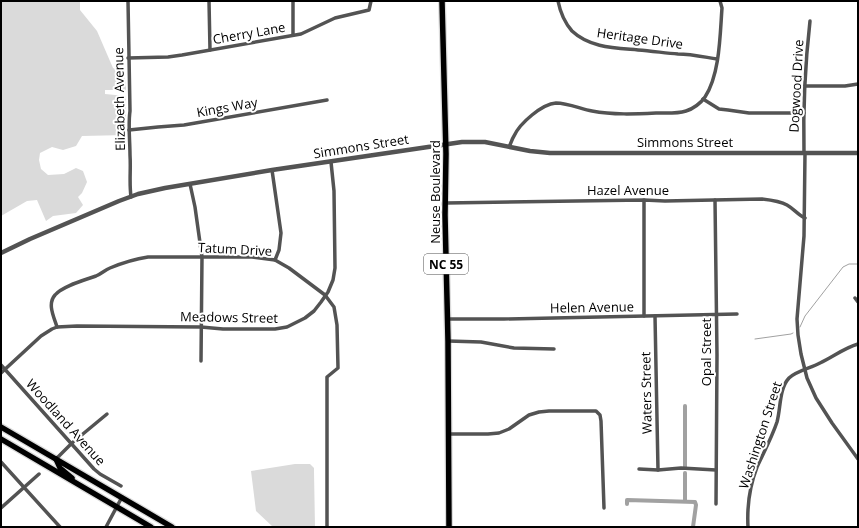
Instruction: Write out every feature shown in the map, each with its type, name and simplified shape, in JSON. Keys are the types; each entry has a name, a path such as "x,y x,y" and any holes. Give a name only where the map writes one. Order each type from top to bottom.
{"main road":[{"name":"Neuse Boulevard","path":"442,1 448,341 449,527"},
{"path":"1,427 172,527"},
{"path":"1,440 151,527"},
{"path":"56,459 60,468 85,488"},
{"path":"141,521 156,527"}],"street":[{"name":"Elizabeth Avenue","path":"128,1 129,175 131,197"},
{"path":"209,1 210,50"},
{"path":"293,1 294,35"},
{"name":"Cherry Lane","path":"128,58 168,57 301,34 335,18 369,10 371,1"},
{"name":"Heritage Drive","path":"558,1 562,14 571,30 594,44 622,49 717,59"},
{"path":"509,147 514,135 520,127 536,112 545,106 556,103 606,113 634,114 676,113 687,111 696,106 703,99 715,75 722,8 720,1"},
{"name":"Dogwood Drive","path":"804,153 805,86 810,21"},
{"path":"805,86 845,86 858,84"},
{"path":"703,99 719,109 749,113 804,113"},
{"name":"Kings Way","path":"129,130 184,125 327,100"},
{"name":"Simmons Street","path":"1,252 131,197 154,190 272,170 445,144 476,142 530,151 560,153 858,153"},
{"path":"804,153 805,218 804,248 797,319 798,340 805,370 821,407 858,459"},
{"name":"Meadows Street","path":"1,373 41,336 57,327 201,327 262,330 280,329 305,318 314,311 325,295 333,280 335,268 334,192 331,162"},
{"path":"272,170 281,233 279,250 275,260"},
{"path":"190,184 195,207 202,257 201,361"},
{"name":"Hazel Avenue","path":"446,203 762,199 773,200 787,206 805,218"},
{"path":"644,200 644,316"},
{"name":"Opal Street","path":"715,200 716,504"},
{"name":"Tatum Drive","path":"57,327 51,308 54,295 61,290 96,276 110,268 136,259 148,257 252,257 275,260 289,268 325,295 334,307 337,325 338,368 327,377 327,527"},
{"path":"855,298 858,302"},
{"name":"Helen Avenue","path":"447,319 737,314"},
{"name":"Waters Street","path":"655,316 658,470"},
{"path":"448,341 481,342 514,348 554,350"},
{"name":"Washington Street","path":"748,527 752,484 757,468 776,426 786,383 792,376 858,344"},
{"name":"Woodland Avenue","path":"1,365 100,474 120,486"},
{"path":"449,434 488,434 499,432 509,429 529,415 540,412 596,411 600,415 601,421 604,508"},
{"path":"56,459 72,443 107,414"},
{"path":"1,462 60,527"},
{"path":"639,470 681,468 716,470"},
{"path":"1,508 39,474"},
{"path":"106,527 122,498"}],"shaded area":[{"path":"1,1 80,1 80,10 97,31 113,68 123,73 126,83 126,90 105,90 105,94 126,96 126,135 82,136 76,146 63,150 52,147 40,153 39,160 41,169 48,175 64,174 76,168 83,171 87,182 82,193 78,197 83,205 76,213 53,216 46,221 37,200 27,201 1,216"},
{"path":"295,464 310,464 314,468 315,527 273,527 256,511 251,471"}],"waterway":[{"path":"800,327 805,316 843,267 849,264 858,264"},
{"path":"755,339 793,333"},
{"path":"685,406 685,467"},
{"path":"685,473 685,501"},
{"path":"627,504 627,500 695,502 696,505 693,527"}]}
